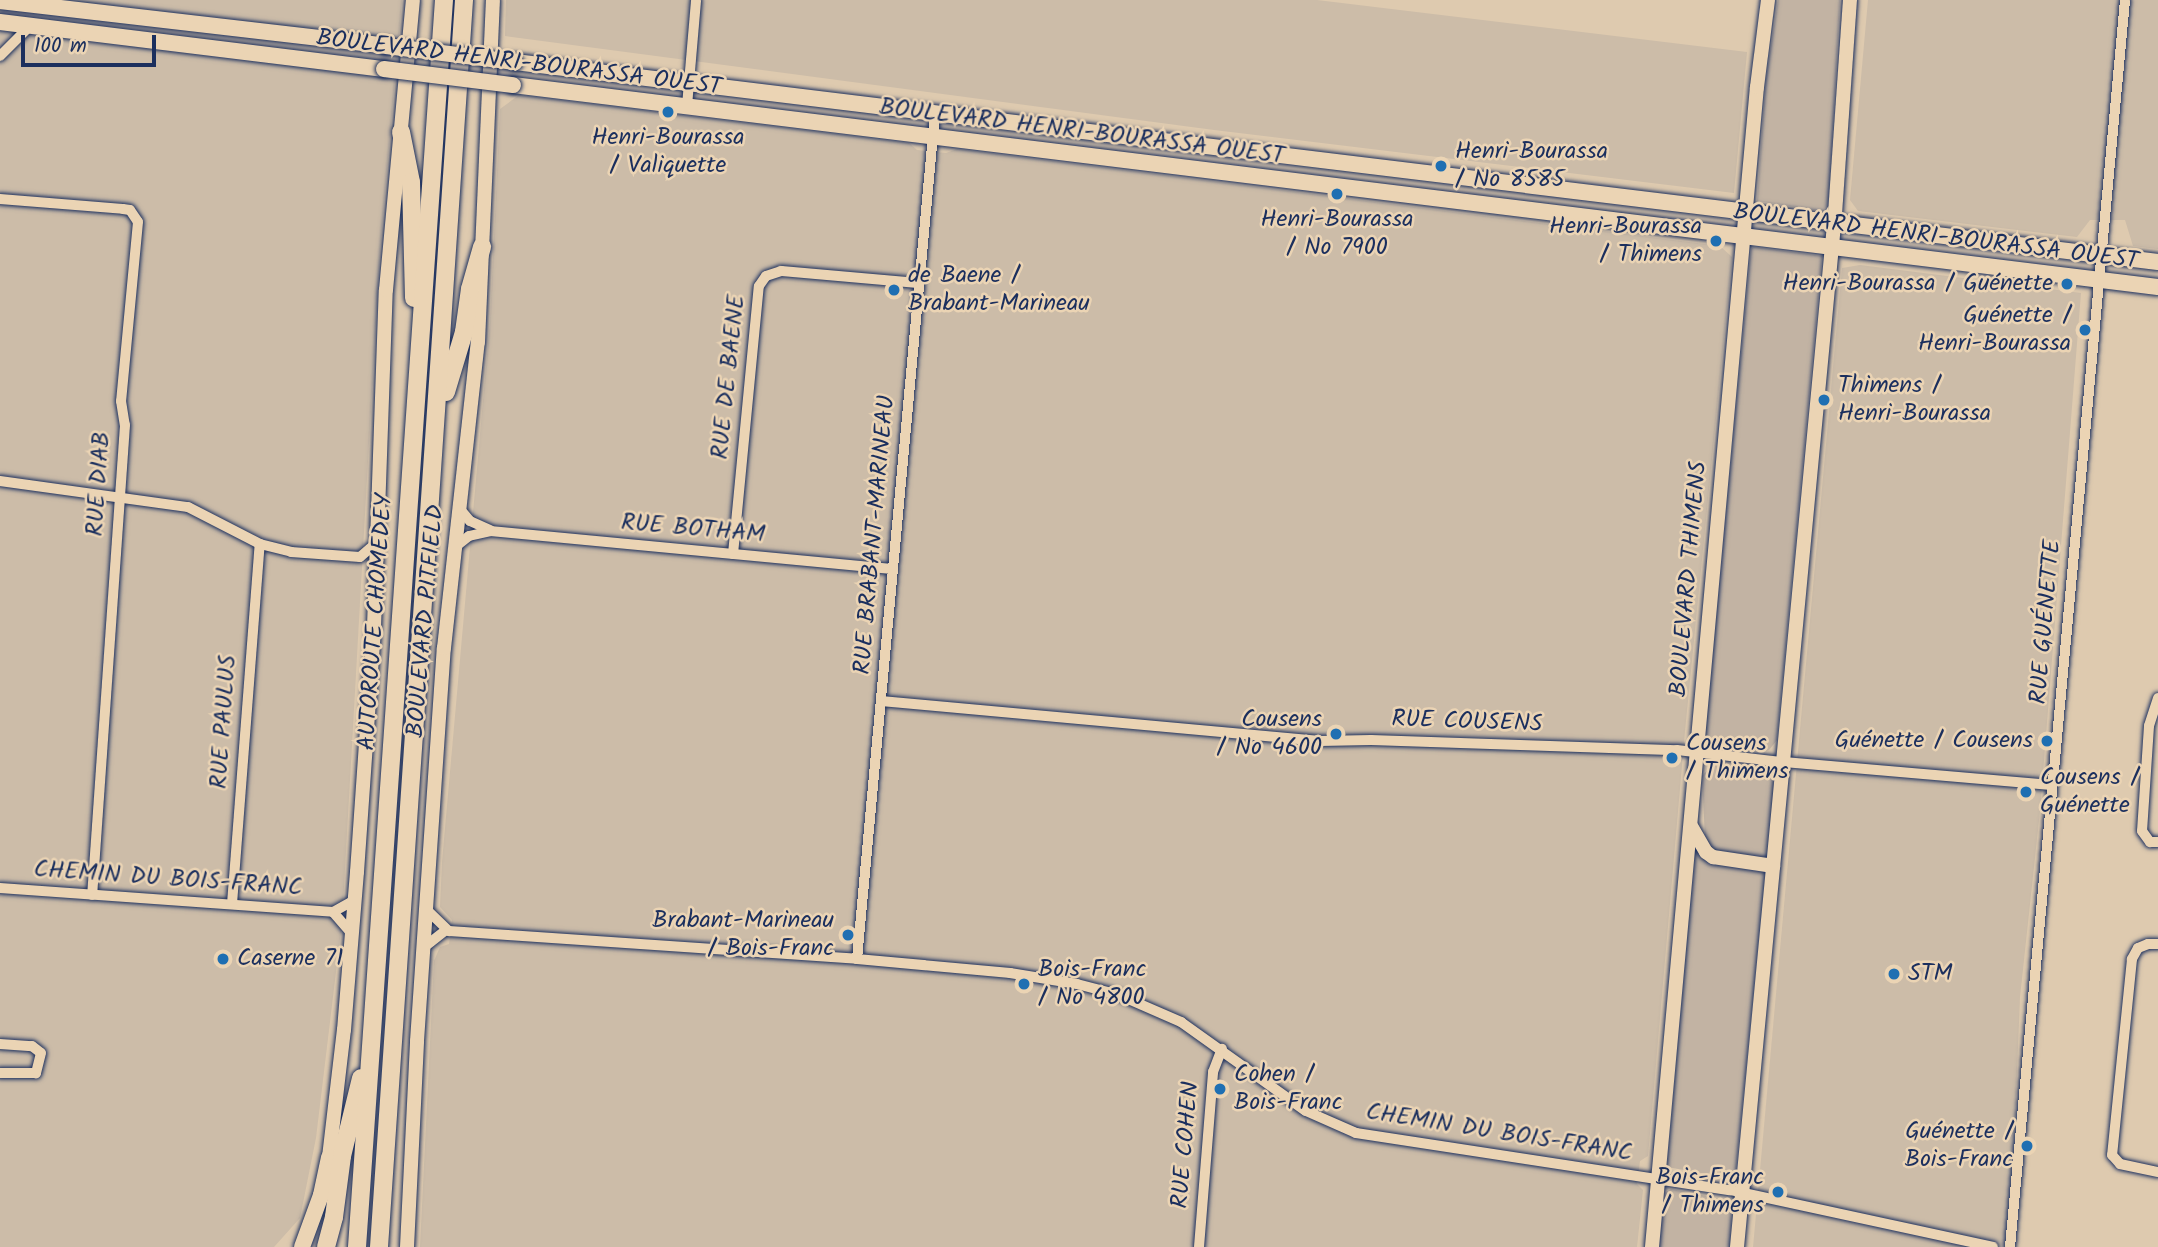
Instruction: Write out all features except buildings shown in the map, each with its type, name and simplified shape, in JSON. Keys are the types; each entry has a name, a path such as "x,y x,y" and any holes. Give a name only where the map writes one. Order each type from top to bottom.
{"highway":[{"name":"AUTOROUTE CHOMEDEY","path":"357,1247 444,0"},
{"name":"AUTOROUTE CHOMEDEY","path":"379,1247 464,0"},
{"path":"401,132 411,182 410,238 419,368"},
{"path":"437,422 464,332 470,289 482,247"},
{"path":"326,1247 334,1217 342,1156 372,1030"}],"main road":[{"name":"BOULEVARD HENRI-BOURASSA OUEST","path":"2,1 2158,262"},
{"name":"BOULEVARD HENRI-BOURASSA OUEST","path":"0,22 2158,287"},
{"path":"302,1247 321,1195 329,1157"}],"street":[{"name":"BOULEVARD PITFIELD","path":"329,1157 353,935 376,576 386,290 413,0"},
{"name":"BOULEVARD PITFIELD","path":"407,1247 423,948 453,548 477,354 493,0"},
{"path":"687,106 696,0"},
{"name":"BOULEVARD THIMENS","path":"1652,1247 1745,211 1768,0"},
{"path":"1737,1247 1834,222 1850,0"},
{"name":"RUE GUÉNETTE","path":"2010,1247 2125,0"},
{"path":"0,22 2,1"},
{"path":"0,56 30,26"},
{"name":"RUE BRABANT-MARINEAU","path":"857,959 935,114"},
{"name":"RUE DIAB","path":"0,199 123,208 135,215 138,222 121,401 125,425 92,895"},
{"name":"RUE DE BAENE","path":"733,554 759,286 766,275 781,271 918,283"},
{"path":"0,481 120,495 188,507 260,544 304,554 360,557 377,542"},
{"name":"RUE BOTHAM","path":"459,508 470,521 490,531"},
{"name":"RUE BOTHAM","path":"453,548 469,536 490,531 892,569"},
{"name":"RUE PAULUS","path":"232,904 260,544"},
{"path":"360,557 376,576"},
{"path":"2158,698 2149,726 2142,831 2150,842 2158,842"},
{"name":"RUE COUSENS","path":"881,701 1320,741 1383,740 1696,753 2052,785"},
{"path":"1690,826 1706,852 1713,858 1773,866"},
{"name":"CHEMIN DU BOIS-FRANC","path":"0,888 333,912"},
{"path":"353,935 333,912 355,900"},
{"path":"423,948 446,930 426,909"},
{"name":"CHEMIN DU BOIS-FRANC","path":"446,930 857,959 1010,974 1085,986 1159,1011 1222,1049 1306,1111 1349,1131 1390,1140 1742,1192 1993,1247"},
{"path":"2158,944 2138,948 2132,959 2112,1155 2120,1164 2158,1172"},
{"path":"0,1044 32,1046 41,1053 36,1073 0,1073"},
{"name":"RUE COHEN","path":"1199,1247 1213,1072 1222,1049"}],"shaded area":[{"path":"0,0 402,0 380,248 342,922 316,1138 300,1218 274,1247 0,1247"},
{"path":"506,0 1317,0 1747,52 1734,193 1214,130 505,36"},
{"path":"1778,0 1840,0 1828,212 1757,201 1766,79"},
{"path":"1868,0 2158,0 2158,249 2133,246 2125,220 2090,220 2077,237 1858,211 1850,200"},
{"path":"519,95 909,143 917,150 946,153 957,149 1720,246 1732,257 1685,731 1648,1156 1640,1161 1637,1184 1643,1190 1637,1247 420,1247 434,961 440,947 449,944 452,920 440,907 442,862 490,322 500,109"},
{"path":"1754,247 1822,256 1777,740 1769,750 1763,752 1714,747 1707,741 1705,734 1751,249"},
{"path":"1860,265 2081,293 2040,811 2020,997 2010,1247 1753,1247 1842,268"},
{"path":"1713,764 1761,768 1771,775 1774,786 1735,1179 1667,1167 1695,847 1705,838 1702,776"},
{"path":"1671,1189 1732,1201 1730,1247 1659,1247 1664,1193"}],"place":[{"name":"Henri-Bourassa / Valiquette","path":"668,112"},
{"name":"Henri-Bourassa / No 8585","path":"1441,166"},
{"name":"Henri-Bourassa / No 7900","path":"1337,194"},
{"name":"Henri-Bourassa / Thimens","path":"1716,241"},
{"name":"Henri-Bourassa / Guénette","path":"2067,284"},
{"name":"de Baene / Brabant-Marineau","path":"894,290"},
{"name":"Guénette / Henri-Bourassa","path":"2085,330"},
{"name":"Thimens / Henri-Bourassa","path":"1824,400"},
{"name":"Cousens / No 4600","path":"1336,734"},
{"name":"Guénette / Cousens","path":"2047,741"},
{"name":"Cousens / Thimens","path":"1672,758"},
{"name":"Cousens / Guénette","path":"2026,792"},
{"name":"Brabant-Marineau / Bois-Franc","path":"848,935"},
{"name":"Caserne 71","path":"223,959"},
{"name":"STM","path":"1894,974"},
{"name":"Bois-Franc / No 4800","path":"1024,984"},
{"name":"Cohen / Bois-Franc","path":"1220,1089"},
{"name":"Guénette / Bois-Franc","path":"2027,1146"},
{"name":"Bois-Franc / Thimens","path":"1778,1192"}]}
